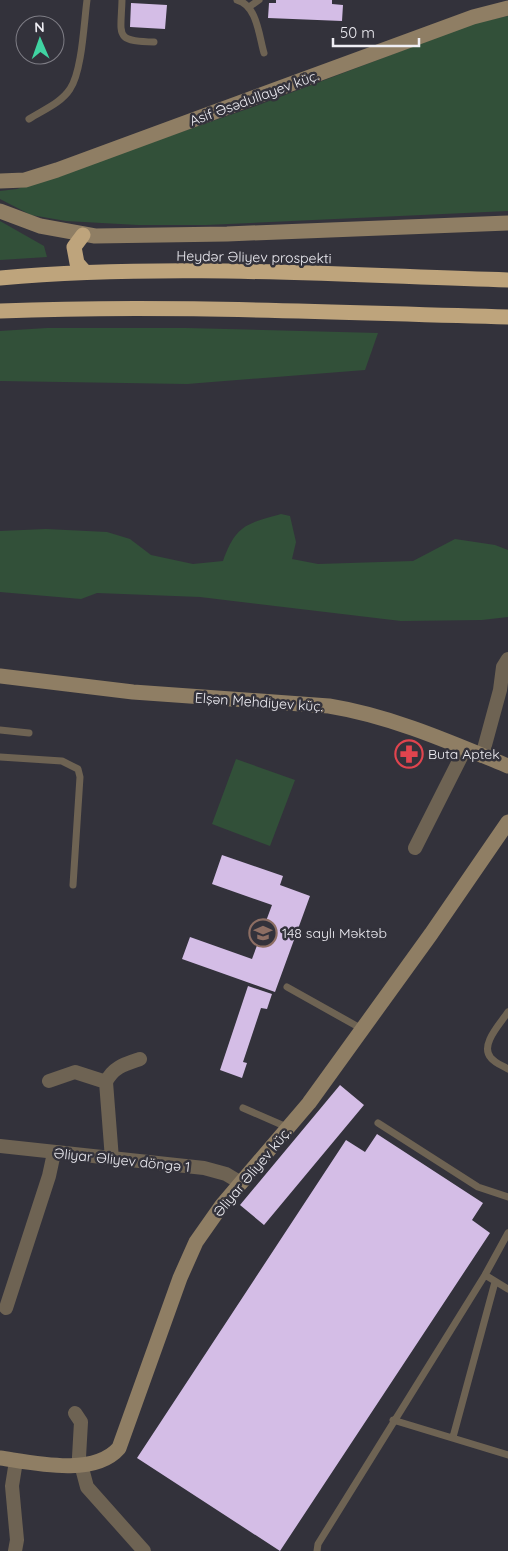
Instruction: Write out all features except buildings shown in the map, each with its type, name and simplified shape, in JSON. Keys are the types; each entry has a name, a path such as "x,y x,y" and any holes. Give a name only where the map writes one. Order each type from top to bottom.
{"highway":[{"path":"0,270 79,271 74,256 76,241 83,235"},
{"name":"Heydər Əliyev prospekti","path":"0,278 79,271 190,271 508,280"},
{"path":"0,311 66,308 220,309 508,317"}],"main road":[{"name":"Asif Əsədullayev küç.","path":"0,181 25,180 50,173 473,17 508,8"},
{"path":"0,211 40,226 83,235 236,234 508,223"},
{"name":"Elşən Mehdiyev küç.","path":"0,676 133,692 348,709 379,716 508,766"},
{"name":"Əliyar Əliyev küç.","path":"0,1458 59,1466 81,1465 106,1459 113,1455 122,1444 190,1254 208,1223 289,1128 431,934 508,822"}],"street":[{"path":"482,756 500,690 503,667 508,659"},
{"path":"415,848 465,749"},
{"path":"112,1159 106,1082 110,1074 118,1067 140,1059"},
{"path":"49,1081 75,1072 106,1082"},
{"name":"Əliyar Əliyev döngə 1","path":"0,1146 218,1170 241,1183"},
{"path":"6,1308 47,1185 54,1153"},
{"path":"75,1413 81,1422 79,1445 84,1480 92,1494 144,1551"},
{"path":"15,1551 17,1540 12,1486 16,1461"}],"lane":[{"path":"29,119 61,99 71,88 77,71 87,0"},
{"path":"122,0 121,30 123,36 130,42 154,42"},
{"path":"237,0 249,7 264,53"},
{"path":"249,7 258,0"},
{"path":"0,730 29,733"},
{"path":"0,757 62,761 78,769 80,777 73,885"},
{"path":"287,987 362,1029"},
{"path":"508,1012 488,1043 487,1052 491,1059 508,1070"},
{"path":"243,1108 289,1128"},
{"path":"378,1122 478,1188 508,1197"},
{"path":"317,1551 318,1544 393,1420 485,1275 508,1233"},
{"path":"485,1275 508,1289"},
{"path":"453,1438 495,1282"},
{"path":"393,1420 508,1455"}],"green space":[{"path":"508,16 508,211 206,225 138,225 66,221 31,215 0,199 0,191 17,189 256,106 475,23"},
{"path":"0,221 44,246 47,257 0,260"},
{"path":"47,328 186,328 378,333 365,370 187,384 0,381 0,331"},
{"path":"281,514 290,516 296,542 292,559 318,564 413,561 455,539 495,545 508,550 508,617 482,620 401,621 200,597 97,593 81,599 0,592 0,531 46,529 107,532 130,539 151,555 193,564 223,561 233,540 244,528 259,520"},
{"path":"236,759 295,780 270,846 212,824"}],"place":[{"name":"Buta Aptek","path":"409,754"},
{"name":"148 saylı Məktəb","path":"263,933"}]}
